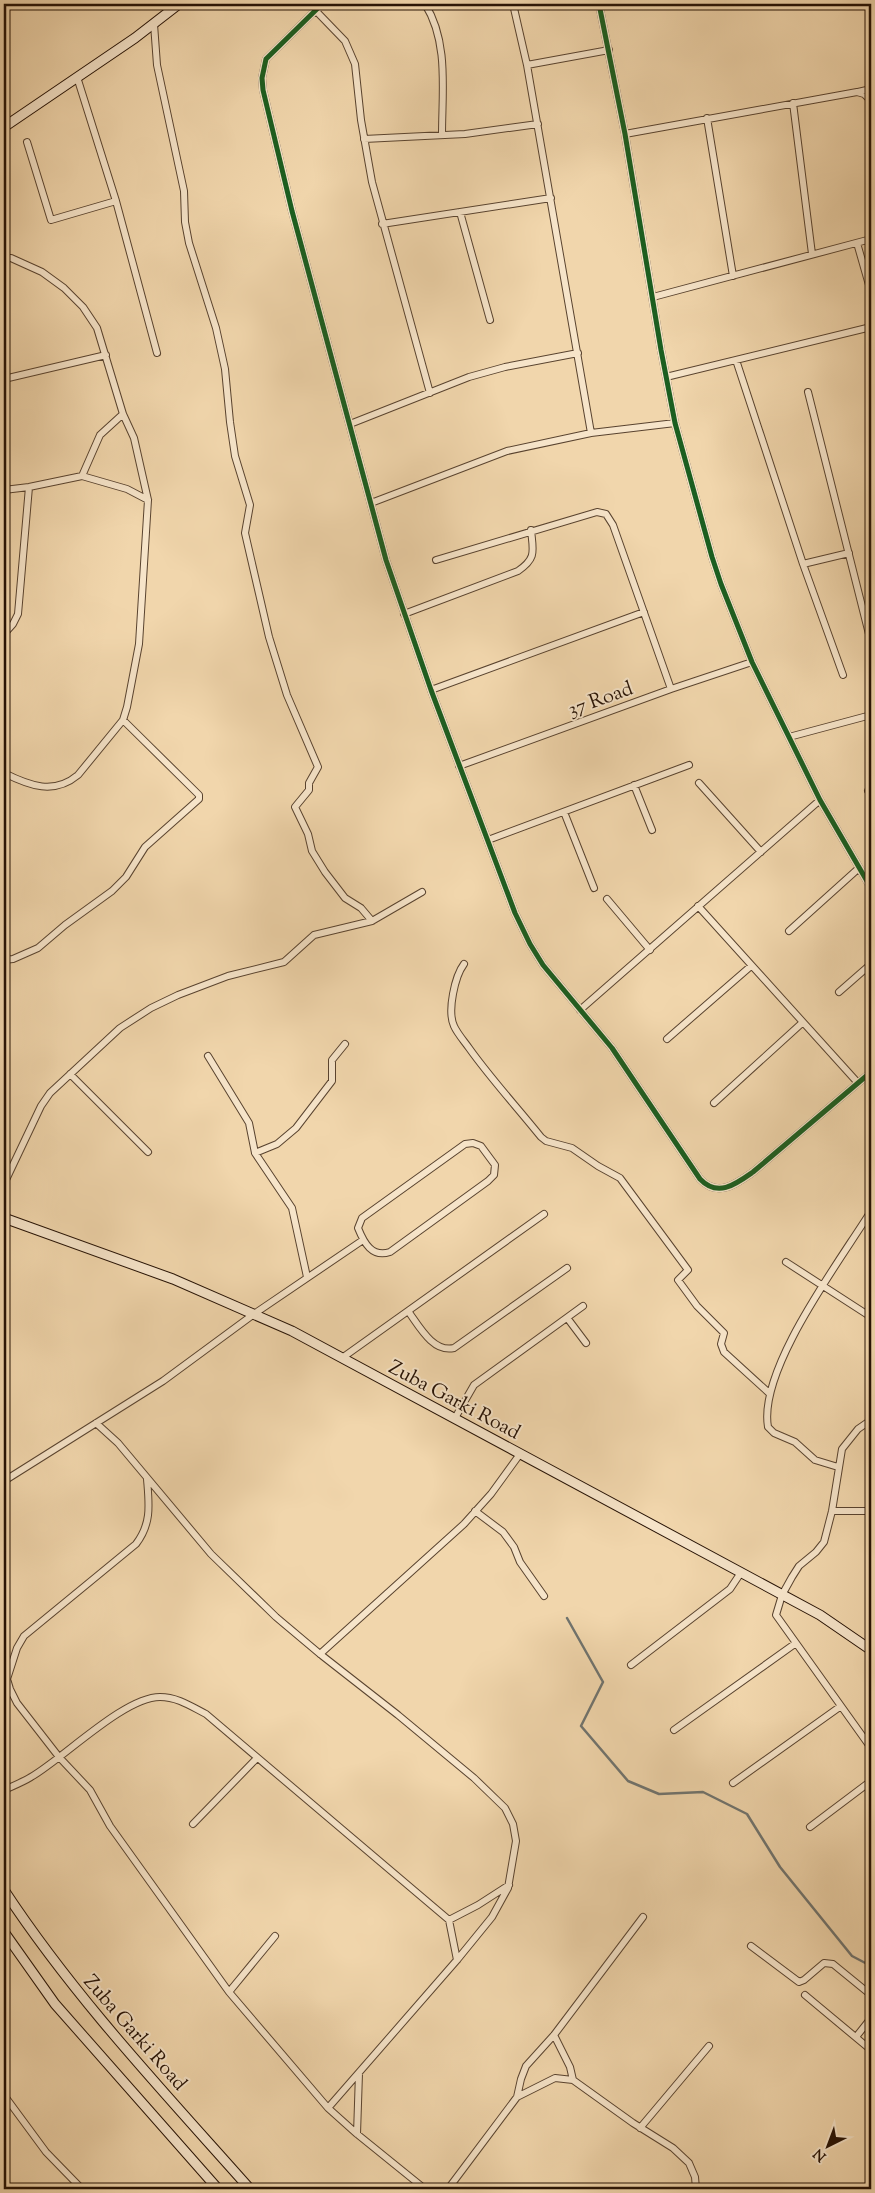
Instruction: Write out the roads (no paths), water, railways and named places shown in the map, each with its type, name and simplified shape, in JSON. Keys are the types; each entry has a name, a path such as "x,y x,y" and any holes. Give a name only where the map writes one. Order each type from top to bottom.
{"main road":[{"path":"4,127 154,24 179,4"},
{"name":"Zuba Garki Road","path":"4,1218 173,1279 292,1331 740,1574 820,1615 871,1650"},
{"name":"Zuba Garki Road","path":"4,1890 25,1922 86,2004 250,2189"},
{"name":"Zuba Garki Road","path":"4,1932 55,2004 218,2189"}],"street":[{"path":"322,4 270,53 264,66 262,78 292,211 386,560 431,690 515,913 530,944 543,965 612,1048 700,1179 706,1186 713,1189 724,1189 753,1172 871,1072"},
{"path":"425,4 433,18 441,49 442,135"},
{"path":"513,4 538,124 591,433"},
{"path":"599,4 625,134 675,423 720,584 752,662 820,800 871,888"},
{"path":"316,11 345,41 352,52 364,139 382,224 430,393"},
{"path":"154,24 157,65 182,182 189,243 223,361 235,456 250,505 245,533 269,636 285,686 318,767 308,790 295,807 308,834 312,851 325,872 346,898 361,908 372,921"},
{"path":"527,65 609,50"},
{"path":"77,78 116,201 157,353"},
{"path":"625,134 871,89"},
{"path":"857,92 864,94 871,101"},
{"path":"793,103 812,254"},
{"path":"708,118 733,276"},
{"path":"364,139 465,134 538,124"},
{"path":"27,142 51,220 116,201"},
{"path":"382,224 551,198"},
{"path":"460,212 490,320"},
{"path":"653,297 871,239"},
{"path":"857,243 871,292"},
{"path":"4,258 11,258 42,272 64,288 83,307 97,328 123,414 134,438 148,500 139,644 123,720 78,775 70,782 55,788 38,786 4,774"},
{"path":"666,377 871,327"},
{"path":"350,424 469,377 504,367 578,353"},
{"path":"4,379 106,355"},
{"path":"736,360 803,564 842,675"},
{"path":"808,392 871,642"},
{"path":"82,476 100,435 123,414"},
{"path":"371,503 507,451 591,433 675,423"},
{"path":"4,490 82,476 127,489 148,500"},
{"path":"4,634 13,624 18,614 29,487"},
{"path":"436,560 531,530 597,512 606,514 614,525 671,689"},
{"path":"404,614 518,571 530,561 533,554 531,530"},
{"path":"803,564 849,553"},
{"path":"431,690 644,612"},
{"name":"37 Road","path":"460,766 671,689 752,662"},
{"path":"789,737 871,715"},
{"path":"4,960 13,959 38,948 65,925 112,891 126,877 145,847 199,799 199,795 123,720"},
{"path":"488,840 689,765"},
{"path":"699,783 761,852"},
{"path":"634,785 652,830"},
{"path":"580,1010 820,800"},
{"path":"564,812 594,888"},
{"path":"789,931 859,868"},
{"path":"4,1184 50,1093 120,1028 151,1008 178,995 228,976 284,962 314,935 372,921 422,892"},
{"path":"607,899 650,950"},
{"path":"698,906 858,1083"},
{"path":"464,964 458,972 454,991 453,1025 481,1064 541,1137 546,1141 572,1148 620,1178 688,1270 678,1280 697,1306 724,1333 722,1344 724,1352 769,1393"},
{"path":"839,992 871,964"},
{"path":"667,1039 751,966"},
{"path":"714,1103 802,1023"},
{"path":"255,1153 277,1144 296,1128 332,1081 332,1060 345,1044"},
{"path":"208,1056 249,1123 255,1153 292,1208 307,1277"},
{"path":"70,1074 148,1152"},
{"path":"465,1144 478,1144 495,1165 494,1175 488,1181 390,1252 376,1254 363,1240 358,1228 362,1218 465,1144"},
{"path":"838,1467 815,1460 794,1442 780,1436 768,1427 769,1393 774,1377 800,1321 871,1212"},
{"path":"342,1358 544,1214"},
{"path":"4,1481 163,1381 254,1314 363,1240"},
{"path":"786,1262 871,1317"},
{"path":"408,1311 428,1338 447,1350 454,1348 567,1268"},
{"path":"455,1418 474,1385 568,1319 583,1306"},
{"path":"568,1319 586,1343"},
{"path":"871,1420 858,1429 842,1449 832,1511 824,1542 816,1552 799,1566 782,1595 776,1615 871,1748"},
{"path":"96,1423 118,1443 211,1554 276,1616 320,1654 459,1765 505,1808 513,1824 516,1841 509,1885 492,1917 328,2108"},
{"path":"320,1654 475,1511 509,1471 520,1454"},
{"path":"147,1478 150,1509 142,1536 136,1544 24,1636 17,1648 7,1679 10,1689 17,1703 59,1757 90,1790 110,1826 228,1992 328,2108 425,2189"},
{"path":"475,1511 489,1521 514,1547 520,1562 544,1596"},
{"path":"832,1511 871,1511"},
{"path":"631,1665 730,1589 740,1574"},
{"path":"674,1730 796,1644"},
{"path":"4,1790 32,1777 110,1720 140,1701 160,1697 179,1700 206,1714 449,1920 456,1960"},
{"path":"733,1783 841,1706"},
{"path":"193,1824 258,1758"},
{"path":"810,1828 871,1781"},
{"path":"449,1920 478,1905 509,1885"},
{"path":"448,2189 518,2097 526,2066 554,2035 643,1917"},
{"path":"228,1992 275,1936"},
{"path":"751,1946 799,1982 824,1963 833,1964 871,1995"},
{"path":"805,1995 871,2050"},
{"path":"856,2037 871,2018"},
{"path":"554,2035 570,2067 573,2080"},
{"path":"640,2128 709,2046"},
{"path":"357,2134 358,2073"},
{"path":"518,2097 555,2078 573,2080 640,2128 673,2148 689,2163 695,2176 696,2189"},
{"path":"4,2095 46,2152 82,2189"}],"waterway":[{"path":"567,1618 603,1682 581,1726 628,1781 659,1794 703,1792 747,1814 780,1867 852,1956 871,1966"}]}
